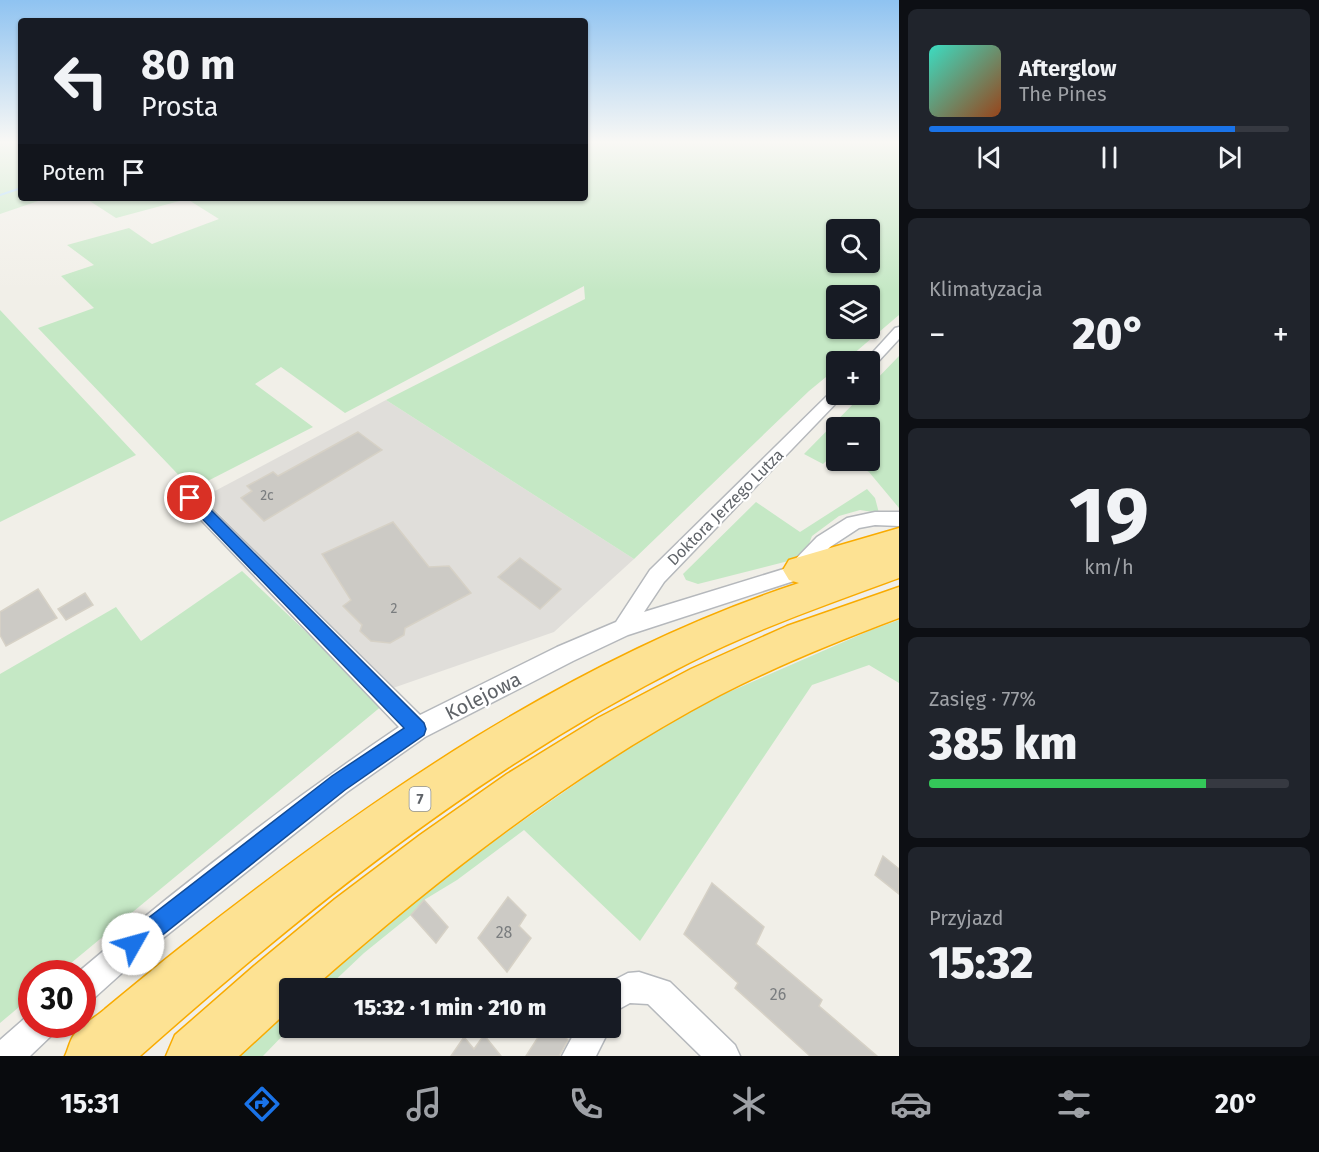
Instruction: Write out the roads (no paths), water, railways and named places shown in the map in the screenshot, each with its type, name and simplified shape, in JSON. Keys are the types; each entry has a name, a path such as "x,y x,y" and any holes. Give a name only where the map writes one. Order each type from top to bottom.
{"highway":[{"path":"801,570 899,541"},
{"name":"7","path":"95,1056 225,945 319,871 434,789 514,736 587,694 707,634 795,598 899,564"},
{"path":"195,1056 309,954 403,879 498,810 594,746 645,715 731,670 813,634 899,602"}],"street":[{"path":"880,351 899,331"},
{"name":"Doktora Jerzego Lutza","path":"623,628 657,576 826,405"},
{"path":"190,498 417,729"},
{"path":"801,570 816,549 840,528 871,517 899,519"},
{"name":"Kolejowa","path":"96,976 133,944 338,783 417,729 565,654 623,628 801,570"},
{"path":"621,992 628,987 640,986 659,993 724,1056"},
{"path":"6,1056 26,1038"},
{"path":"578,1056 588,1038"}],"waterway":[{"path":"0,195 8,192"}]}
